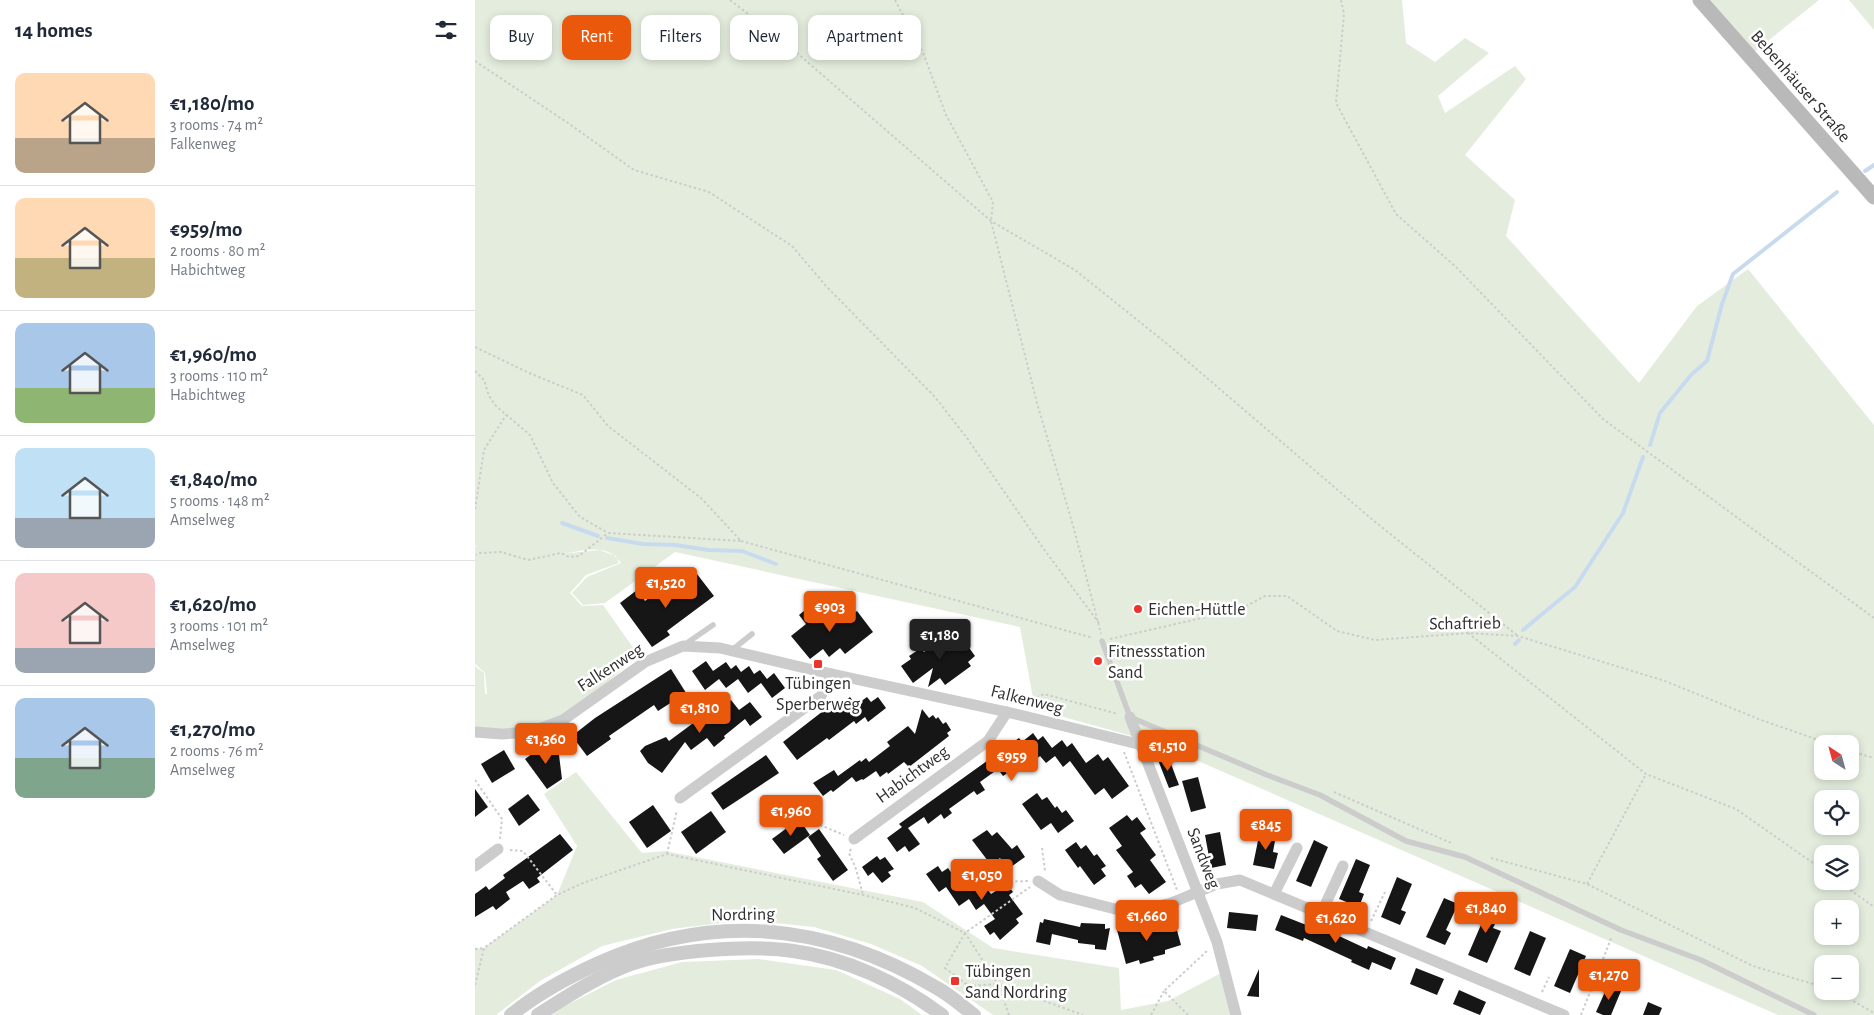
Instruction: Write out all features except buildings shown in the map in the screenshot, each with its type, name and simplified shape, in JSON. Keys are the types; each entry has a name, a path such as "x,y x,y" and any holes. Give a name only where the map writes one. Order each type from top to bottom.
{"main road":[{"name":"Bebenhäuser Straße","path":"1699,0 1874,197"}],"street":[{"name":"Falkenweg","path":"475,732 502,734 531,732 563,720 645,662 683,646 731,650 1007,712 1142,746"},
{"path":"680,798 821,696 833,674"},
{"name":"Habichtweg","path":"854,839 988,741 1007,712"},
{"name":"Sandweg","path":"1130,717 1217,942 1236,1015"},
{"path":"1275,894 1297,848"},
{"path":"475,866 498,849"},
{"path":"1321,914 1343,866"},
{"path":"1038,881 1060,895 1119,910 1135,912 1156,908 1217,884 1239,880 1558,1014"},
{"name":"Nordring","path":"511,1015 569,976 626,951 681,936 744,930 795,934 839,943 885,960 939,988 974,1015"},
{"name":"Nordring","path":"538,1015 579,989 632,964 685,952 744,948 793,951 838,961 879,978 942,1015"}],"lane":[{"path":"683,646 713,625"},
{"path":"731,650 752,634"},
{"path":"1102,641 1130,717 1267,775 1320,795 1406,841 1465,857 1615,927 1701,960 1814,1015"}],"path":[{"path":"730,0 782,40 991,221 1075,270 1166,342 1374,521 1518,636"},
{"path":"475,371 484,380 489,396 506,415 530,435 553,484 580,517 608,533 741,540 1102,641 1099,624 1037,403 991,221 993,202 947,115 924,55 895,0"},
{"path":"1341,0 1344,14 1336,103 1396,214 1456,267 1603,419 1874,618"},
{"path":"475,61 634,170 709,192 792,246 826,286 935,396 1099,624"},
{"path":"475,347 529,373 583,395 608,426 701,498 741,540"},
{"path":"475,509 484,450 506,415"},
{"path":"477,555 479,553 501,552 528,560 561,553 569,557 579,556 608,533"},
{"name":"Schaftrieb","path":"1102,641 1241,609 1265,596 1287,596 1337,631 1375,640 1468,633 1518,636 1665,680 1761,720 1814,738"},
{"path":"1468,633 1646,774 1736,809 1814,864"},
{"path":"1007,712 1044,694 1130,717"},
{"path":"1119,740 1181,899"},
{"path":"1859,754 1874,758"},
{"path":"1587,884 1646,774"},
{"path":"475,780 502,819 498,849 523,851 557,896"},
{"path":"1327,788 1457,846"},
{"path":"667,854 680,798"},
{"path":"820,825 854,839"},
{"path":"1042,848 1048,889"},
{"path":"849,853 856,869 863,895"},
{"path":"475,950 484,948 557,896 583,883 667,854 863,895 915,908 965,934 998,984 1009,1015"},
{"path":"1484,856 1587,884 1753,966 1814,984"},
{"path":"952,872 959,865 995,882 1038,881"},
{"path":"1038,881 965,934 945,968 969,986 998,984 1083,1015"},
{"path":"1851,890 1874,906"},
{"path":"1365,933 1385,892"},
{"path":"1581,1015 1615,927"},
{"path":"1151,1015 1164,992 1217,942"},
{"path":"475,985 484,948"},
{"path":"1545,988 1549,976"},
{"path":"1164,992 1188,1015"},
{"path":"1852,1000 1874,1013"}],"green space":[{"path":"475,0 1402,0 1406,43 1435,62 1465,38 1489,53 1438,96 1445,113 1515,66 1526,79 1465,155 1515,200 1506,236 1639,383 1697,306 1748,269 1874,425 1874,1015 1778,1015 1157,743 1035,709 1020,627 675,552 605,603 583,605 572,593 587,577 621,563 617,558 619,563 586,575 570,593 582,606 603,605 639,656 577,705 550,721 522,728 475,728 475,666 484,673 485,694 487,694 485,673 475,664 475,546 478,547 475,545","holes":["586,550 599,550 561,554"]},
{"path":"1700,0 1819,0 1749,56"},
{"path":"1849,0 1874,0 1874,30"},
{"path":"576,772 642,853 665,851 923,902 993,948 1119,968 1121,1010 1168,1001 1221,973 1231,1015 993,1015 922,966 871,944 814,927 746,920 672,929 602,946 540,981 496,1015 475,1015 475,949 484,948 557,895 577,846 544,794"},
{"path":"759,959 836,970 900,999 922,1015 552,1015 561,1008 616,980 682,962"}],"waterway":[{"path":"1865,171 1874,165"},
{"path":"1650,445 1660,413 1691,375 1707,361 1722,304 1733,274 1837,192"},
{"path":"1523,630 1575,587 1623,513 1643,457"},
{"path":"562,523 598,536"},
{"path":"607,538 643,544 742,551 776,564"},
{"path":"1515,644 1519,640"}],"place":[{"name":"Eichen-Hüttle","path":"1138,609"},
{"name":"Fitnessstation Sand","path":"1098,661"},
{"name":"Tübingen Sperberweg","path":"818,664"},
{"name":"Tübingen Sand Nordring","path":"955,981"}]}
